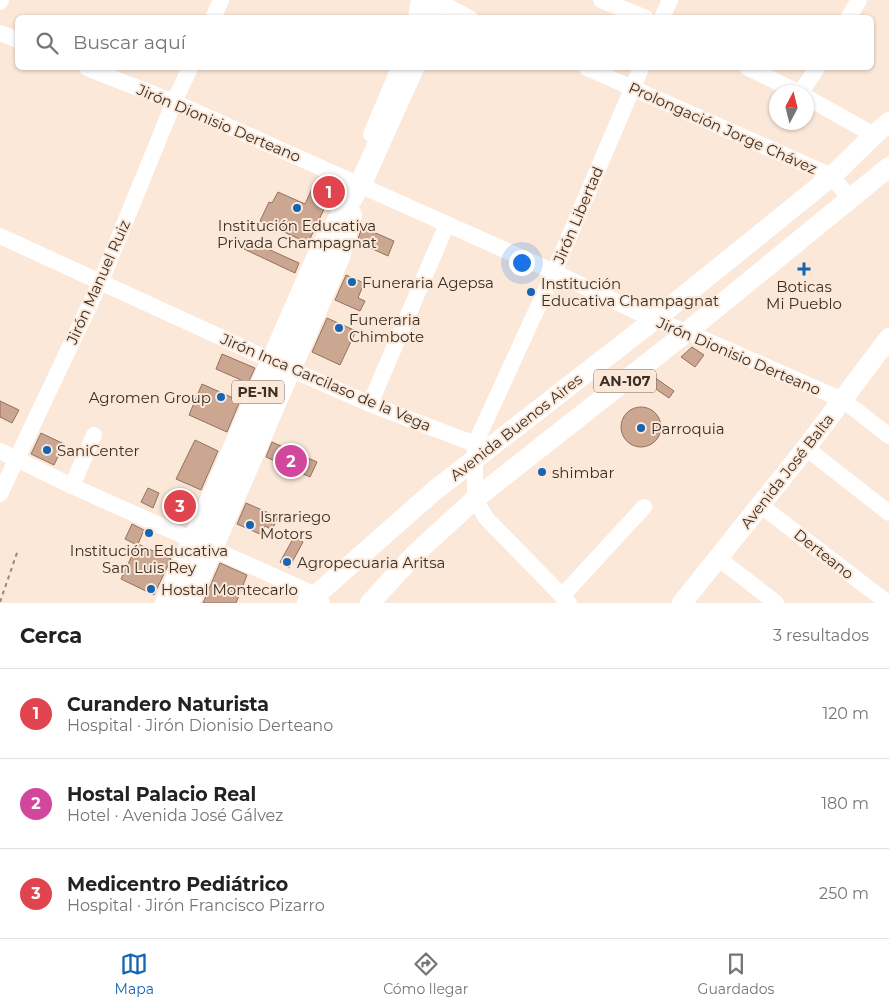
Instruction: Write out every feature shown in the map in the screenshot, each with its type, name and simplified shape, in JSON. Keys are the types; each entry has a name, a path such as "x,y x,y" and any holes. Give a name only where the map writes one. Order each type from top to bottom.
{"highway":[{"path":"433,15 435,0"},
{"name":"PE-1N","path":"166,603 203,544 281,365 321,249 361,183 412,70"},
{"name":"PE-1N","path":"188,603 203,544"}],"main road":[{"name":"Avenida Buenos Aires","path":"315,601 434,492 475,451 654,320 832,176 889,122"},
{"name":"Avenida Buenos Aires","path":"370,603 415,554 475,499 687,332 889,167"},
{"name":"Avenida José Balta","path":"682,603 886,347"}],"street":[{"path":"214,15 221,0"},
{"path":"416,15 419,0"},
{"path":"435,0 464,15"},
{"path":"600,0 638,15"},
{"path":"663,15 670,0"},
{"path":"850,15 859,0"},
{"path":"0,33 15,39"},
{"name":"Jirón Dionisio Derteano","path":"92,70 174,102 361,183 654,320 687,332 843,400 889,436"},
{"name":"Jirón Manuel Ruiz","path":"0,494 101,281 174,102 189,70"},
{"path":"361,183 360,162 398,70"},
{"name":"Prolongación Jorge Chávez","path":"592,70 832,176 850,199"},
{"name":"Jirón Libertad","path":"475,451 640,70"},
{"path":"752,70 784,85"},
{"path":"804,85 816,70"},
{"path":"814,101 874,135"},
{"path":"370,404 448,224"},
{"name":"Jirón Inca Garcilaso de la Vega","path":"0,236 281,365 475,451"},
{"path":"72,486 94,435"},
{"path":"806,448 889,513"},
{"path":"0,451 72,486 307,591 315,601"},
{"path":"475,451 475,499 486,518 566,600 644,507"},
{"name":"Derteano","path":"760,505 888,603"},
{"path":"718,558 776,603"}],"path":[{"path":"0,602 18,550"}],"building":[{"path":"316,180 331,187 332,192 308,243 260,221 269,202 272,203 278,192 305,204"},
{"path":"362,227 394,241 388,256 357,242"},
{"path":"248,240 299,263 295,273 244,249"},
{"path":"346,275 364,283 358,298 365,301 360,311 335,300"},
{"path":"327,318 356,331 340,365 312,352"},
{"path":"692,347 704,355 695,367 681,357"},
{"path":"222,354 255,368 248,383 216,369"},
{"path":"654,377 674,391 669,398 647,383"},
{"path":"202,384 240,401 227,432 189,415"},
{"path":"0,401 19,410 12,423 0,417"},
{"name":"Parroquia","path":"645,407 652,410 658,416 661,427 660,435 652,444 645,447 637,447 630,444 622,435 621,423 624,416 633,408"},
{"name":"SaniCenter","path":"41,433 64,444 54,465 31,454"},
{"path":"195,440 218,451 201,490 176,479"},
{"path":"272,442 317,462 310,477 266,457"},
{"path":"148,488 159,493 153,508 141,502"},
{"path":"168,495 194,507 190,515 164,503"},
{"path":"246,503 278,517 272,530 265,526 262,535 237,524"},
{"path":"132,524 144,530 138,544 171,559 154,595 121,579 137,545 125,539"},
{"path":"294,537 303,542 289,568 280,562"},
{"path":"220,563 247,575 236,603 203,603"}],"place":[{"name":"Curandero Naturista","path":"329,192"},
{"name":"Institución Educativa Privada Champagnat","path":"297,208"},
{"name":"Boticas Mi Pueblo","path":"804,269"},
{"name":"Funeraria Agepsa","path":"352,282"},
{"name":"Institución Educativa Champagnat","path":"531,292"},
{"name":"Funeraria Chimbote","path":"339,328"},
{"name":"Agromen Group","path":"221,397"},
{"name":"Parroquia","path":"641,428"},
{"name":"SaniCenter","path":"47,450"},
{"name":"Hostal Palacio Real","path":"291,461"},
{"name":"shimbar","path":"542,472"},
{"name":"Medicentro Pediátrico","path":"180,506"},
{"name":"Isrrariego Motors","path":"250,525"},
{"name":"Institución Educativa San Luis Rey","path":"149,533"},
{"name":"Agropecuaria Aritsa","path":"287,562"},
{"name":"Hostal Montecarlo","path":"151,589"}]}
